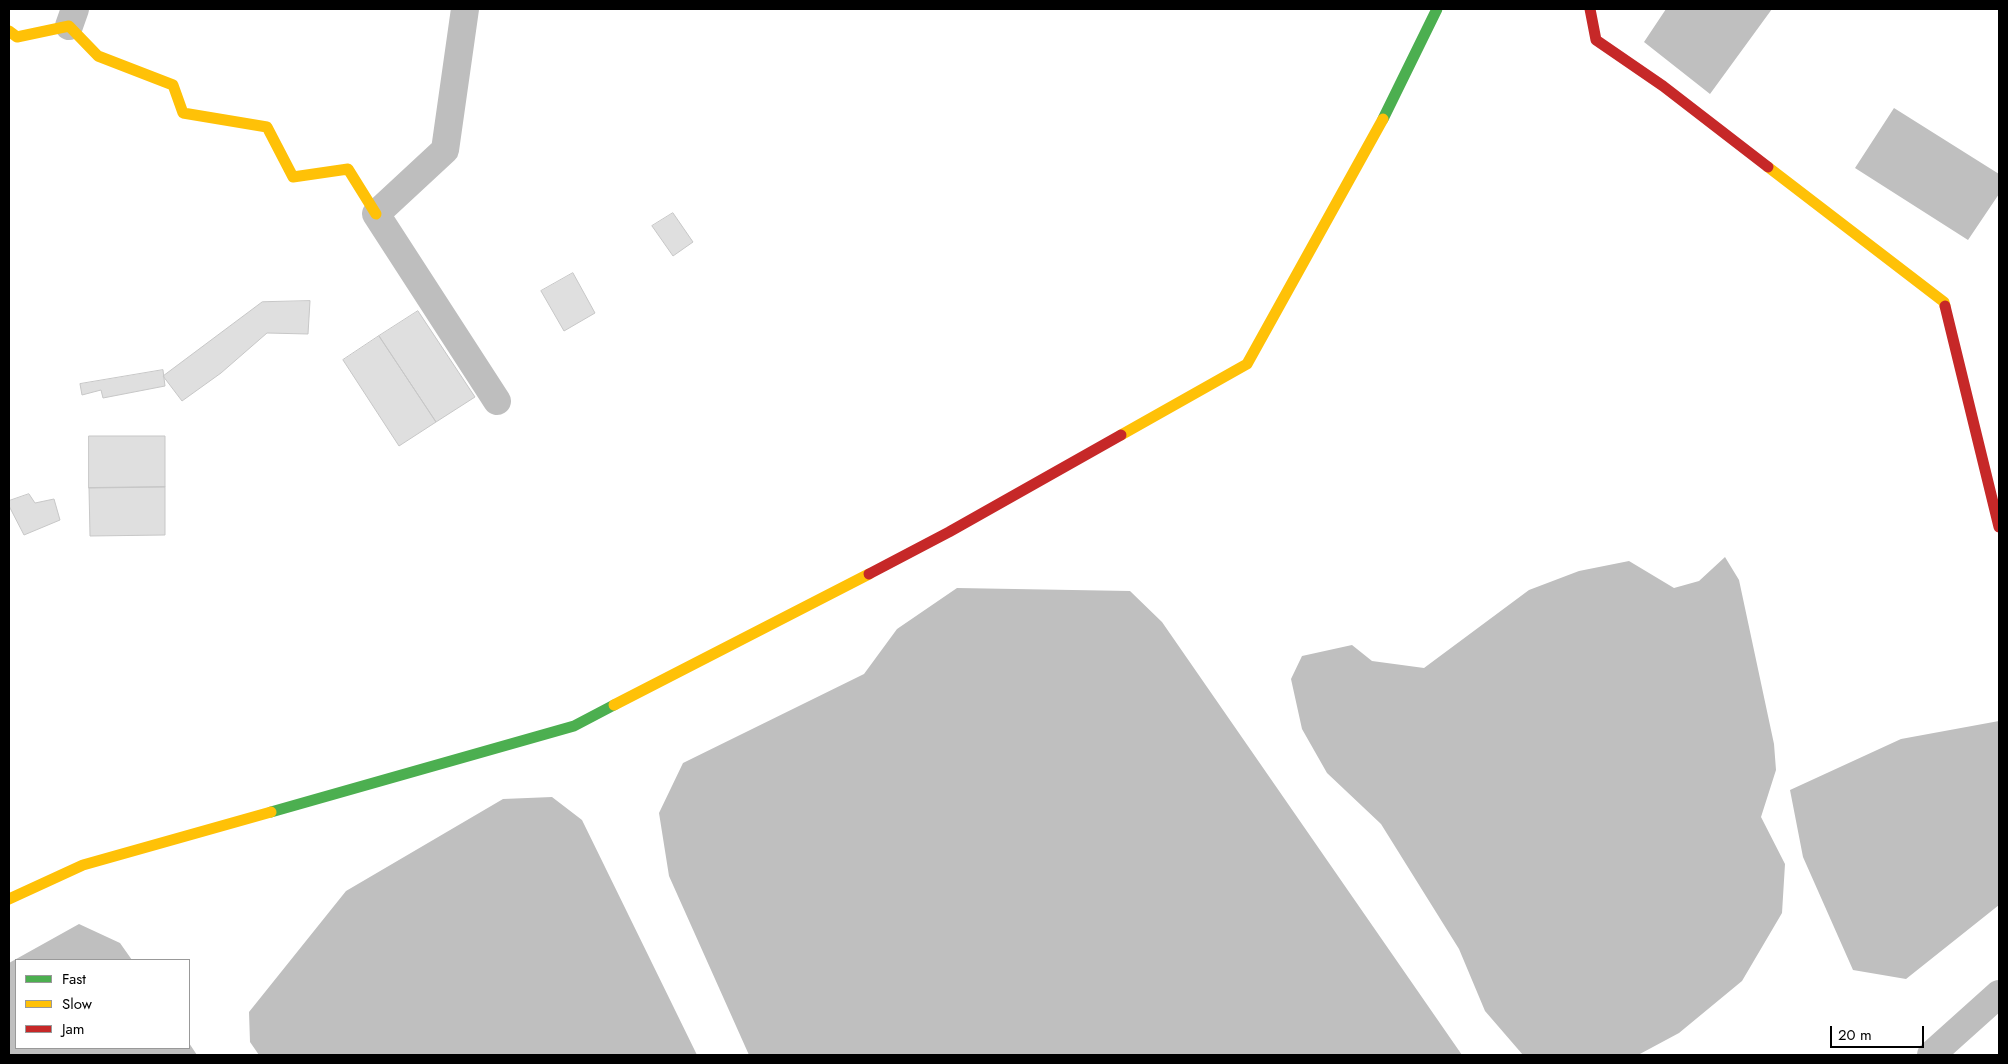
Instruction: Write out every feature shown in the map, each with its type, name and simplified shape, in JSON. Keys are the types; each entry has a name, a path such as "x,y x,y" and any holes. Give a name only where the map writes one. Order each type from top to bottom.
{"street":[{"path":"376,214 445,150 465,9"},
{"path":"9,899 83,865 574,726 949,532 1247,364 1372,140 1437,9"},
{"path":"1590,9 1596,40 1663,86 1944,302 1999,528"},
{"path":"9,31 17,37 72,18 98,56 173,85 183,113 267,127 293,177 348,169 497,401"},
{"path":"1931,1055 1999,994"}],"shaded area":[{"path":"1666,9 1772,9 1710,94 1644,42"},
{"path":"1894,108 1999,174 1999,194 1968,240 1855,168"},
{"path":"1725,557 1739,580 1774,744 1776,770 1761,817 1785,864 1782,913 1742,981 1679,1033 1638,1055 1523,1055 1485,1011 1459,949 1381,824 1327,773 1302,729 1291,679 1302,656 1352,645 1372,661 1424,668 1529,590 1579,571 1629,561 1674,588 1699,581"},
{"path":"957,588 1130,591 1162,622 1462,1055 749,1055 669,876 659,813 683,763 864,674 897,629"},
{"path":"1999,721 1999,905 1906,979 1853,970 1803,857 1790,790 1901,739"},
{"path":"552,797 582,820 697,1055 259,1055 250,1042 249,1012 346,891 503,799"},
{"path":"79,924 120,943 131,959 16,959"},
{"path":"15,960 15,1049 190,1049 190,1044 197,1055 9,1055 9,963"}],"building":[{"path":"673,213 693,242 673,256 652,226"},
{"path":"573,273 595,313 564,331 541,291"},
{"path":"310,301 308,334 267,333 221,373 182,401 163,376 262,302"},
{"path":"418,311 475,397 436,422 379,336"},
{"path":"379,336 436,422 399,446 343,360"},
{"path":"163,370 165,386 103,398 101,390 82,395 80,384"},
{"path":"89,436 165,436 165,487 89,488"},
{"path":"165,487 165,535 90,536 89,488"},
{"path":"29,494 35,503 54,499 60,520 24,535 9,506 9,501"}],"traffic: fast":[{"path":"1383,119 1437,9"},
{"path":"271,812 574,726 614,705"}],"traffic: slow":[{"path":"9,31 17,37 69,26 98,56 173,85 183,113 267,127 293,177 348,169 376,214"},
{"path":"1121,435 1247,364 1383,119"},
{"path":"1768,167 1944,302 1945,306"},
{"path":"614,705 869,574"},
{"path":"9,899 83,865 271,812"}],"traffic: jam":[{"path":"1590,9 1596,40 1663,86 1768,167"},
{"path":"1945,306 1999,527"},
{"path":"869,574 949,532 1121,435"}]}
